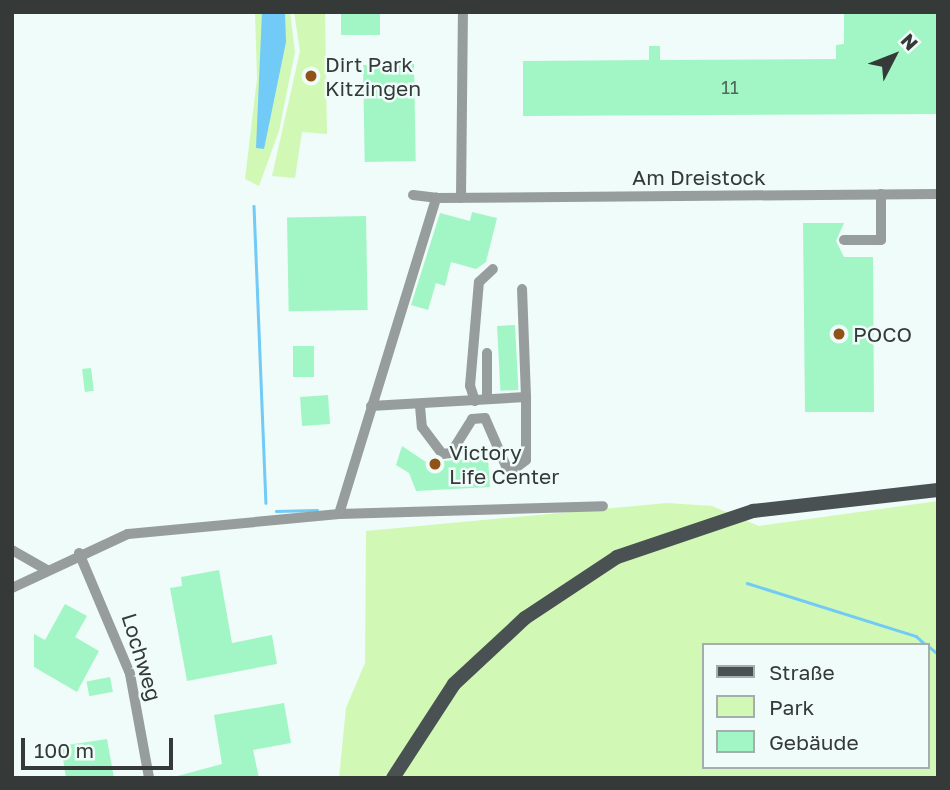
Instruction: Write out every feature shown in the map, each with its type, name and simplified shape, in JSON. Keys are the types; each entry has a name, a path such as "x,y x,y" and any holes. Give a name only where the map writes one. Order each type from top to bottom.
{"main road":[{"path":"393,778 454,684 525,618 617,557 753,511 938,490"}],"street":[{"path":"461,198 463,12"},
{"path":"844,240 881,240 881,194"},
{"name":"Am Dreistock","path":"413,195 461,198 938,194"},
{"path":"339,514 436,198"},
{"path":"475,401 470,386 479,282 493,269"},
{"path":"420,406 422,427 442,454 451,453 472,419 485,418 509,473 526,460 522,289"},
{"path":"487,353 487,399"},
{"path":"371,406 420,406 526,397"},
{"path":"12,588 79,553 128,534 339,514 603,506"},
{"path":"12,550 47,570"},
{"name":"Lochweg","path":"79,553 130,674 149,778"}],"green space":[{"path":"255,12 290,12 295,52 279,131 259,186 245,179 257,79"},
{"name":"Dirt Park Kitzingen","path":"294,12 325,12 327,134 302,132 295,178 272,176 300,51"},
{"path":"938,501 938,778 339,778 346,708 365,663 366,531 667,503 712,506 759,526"}],"water":[{"path":"262,12 285,12 286,42 264,149 256,148"}],"building":[{"path":"341,12 380,12 380,35 341,35"},
{"path":"844,12 938,12 938,114 523,116 523,61 649,60 649,46 660,46 660,60 836,59 836,45 844,44"},
{"path":"414,64 416,161 365,162 363,65"},
{"path":"472,212 497,218 486,262 476,269 451,262 445,286 436,283 428,310 411,305 440,213 470,221"},
{"path":"366,216 368,310 289,311 287,217"},
{"name":"POCO","path":"803,223 844,223 836,241 844,257 873,257 874,412 805,412"},
{"path":"515,325 518,390 500,391 497,326"},
{"path":"293,346 314,346 314,377 293,377"},
{"path":"91,368 94,391 85,392 82,369"},
{"path":"328,395 330,424 302,426 300,397"},
{"path":"402,446 426,462 488,458 490,487 416,491 409,473 396,465"},
{"path":"219,570 232,643 272,635 277,664 187,681 170,588 182,586 181,577"},
{"path":"65,604 87,616 75,637 99,651 77,692 34,667 34,634 45,640"},
{"path":"110,677 113,692 89,696 86,682"},
{"path":"284,703 291,743 253,750 259,778 170,778 222,764 214,715"},
{"path":"107,739 114,778 66,778 61,746"}],"waterway":[{"path":"254,206 266,503"},
{"path":"276,511 317,510"},
{"path":"747,583 916,636 924,643"},
{"path":"929,647 938,654"}],"place":[{"name":"Dirt Park Kitzingen","path":"311,76"},
{"name":"POCO","path":"839,334"},
{"name":"Victory Life Center","path":"435,464"}]}
